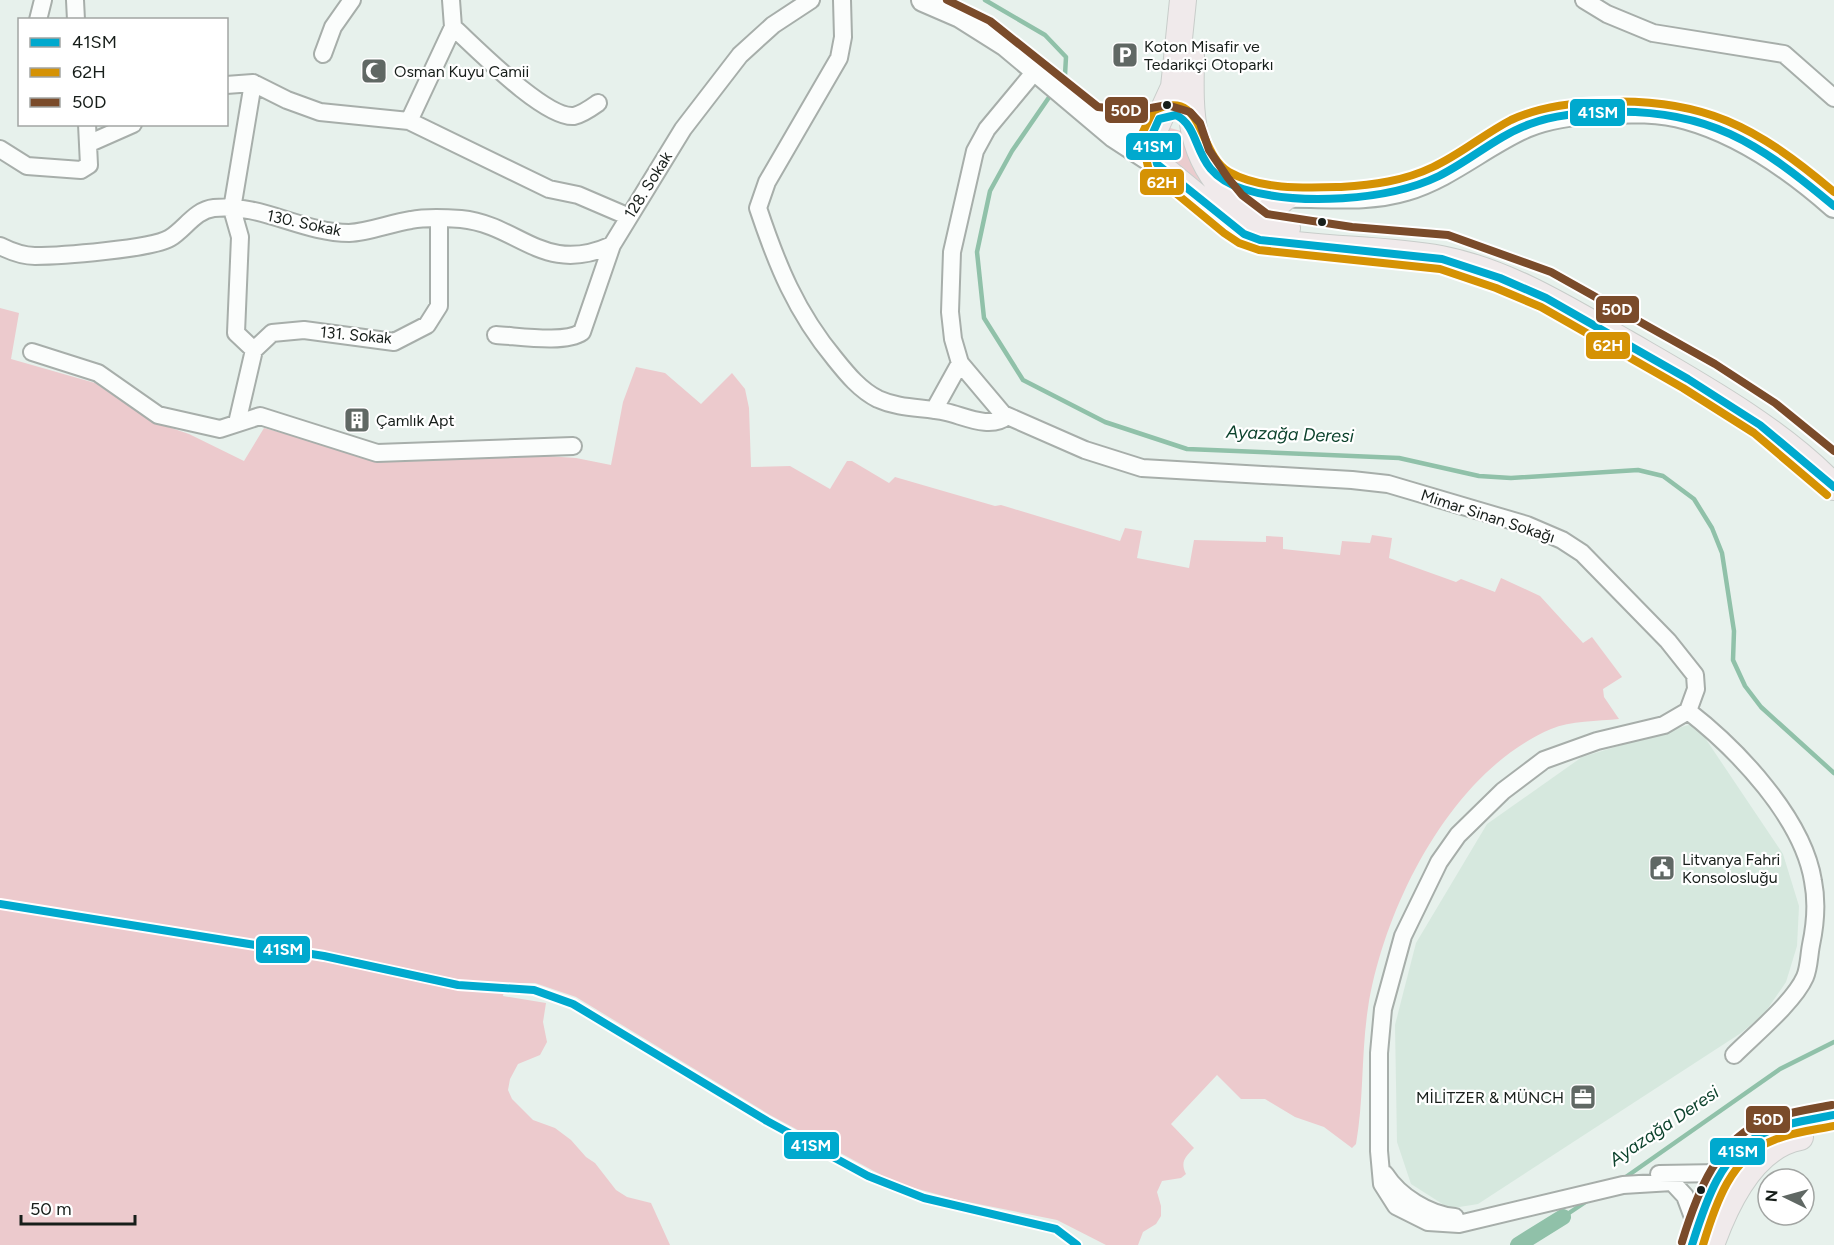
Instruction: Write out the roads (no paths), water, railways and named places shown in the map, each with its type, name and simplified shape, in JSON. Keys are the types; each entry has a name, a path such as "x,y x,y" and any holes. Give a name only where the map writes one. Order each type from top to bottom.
{"main road":[{"path":"1183,0 1174,87 1151,137 1157,164 1244,234 1260,240 1442,259 1500,278 1546,298 1688,379 1760,425 1834,487"},
{"path":"1195,0 1191,82 1194,134 1198,152 1210,171 1236,202 1263,224 1352,237 1446,246 1547,282 1709,373 1768,411 1834,465"},
{"path":"1159,119 1167,115 1179,117 1187,122 1194,134"},
{"path":"1282,227 1271,217 1271,209 1285,197"},
{"path":"1210,208 1224,210 1236,202"},
{"path":"1700,1239 1721,1173 1729,1160 1754,1138 1834,1114"},
{"path":"1700,1239 1743,1178 1765,1153 1793,1138 1834,1130"}],"street":[{"path":"38,18 43,0"},
{"path":"75,0 76,18"},
{"path":"323,54 333,27 352,0"},
{"path":"409,120 453,27 451,0"},
{"name":"128. Sokak","path":"496,335 559,338 575,337 582,332 612,245 627,216 683,129 740,55 773,25 812,0"},
{"path":"842,0 843,37 839,58 767,182 758,208 789,293 813,333 853,381 878,399 908,408 934,410 984,422 1001,422 1007,416"},
{"path":"923,0 982,29 1094,117 1114,136 1157,164"},
{"path":"1584,0 1607,14 1653,33 1784,54 1834,98"},
{"path":"453,27 509,78 559,114 573,116 598,103"},
{"name":"Mimar Sinan Sokağı","path":"1042,76 987,129 975,151 952,252 950,284 953,339 960,363 1007,416 1085,450 1142,468 1388,484 1527,525 1562,540 1608,576 1668,641 1695,675 1696,689 1688,711"},
{"path":"228,85 254,83 288,100 320,112 409,120 549,189 578,195 627,216"},
{"path":"237,423 254,350 236,333 240,237 232,209 254,83"},
{"path":"1236,202 1251,198 1384,195 1438,177 1505,135 1530,124 1556,116 1626,111 1659,112 1708,125 1743,142 1778,164 1834,206"},
{"path":"1094,117 1122,122 1159,119"},
{"path":"0,149 27,166 81,170 89,165 90,143 87,126"},
{"path":"90,143 128,126"},
{"path":"1210,171 1239,187 1285,197"},
{"name":"130. Sokak","path":"0,246 34,256 145,246 169,238 196,215 213,208 232,209 323,230 350,233 413,219 484,222 543,252 562,255 597,251 612,245"},
{"name":"131. Sokak","path":"254,350 272,333 304,330 394,342 427,325 439,306 439,219"},
{"path":"32,352 98,373 158,415 220,429 260,416 377,453 573,446"},
{"path":"934,410 960,363"},
{"path":"1721,1173 1617,1178 1571,1194 1470,1216 1453,1217 1421,1206 1395,1189 1380,1166 1377,1092 1383,1009 1403,936 1439,862 1458,835 1484,809 1544,760 1597,741 1664,725 1688,711 1716,732 1767,788 1800,844 1814,881 1814,932 1805,977 1781,1009 1734,1055"},
{"path":"1648,1178 1672,1182 1680,1189 1700,1239"}],"waterway":[{"name":"Ayazağa Deresi","path":"985,0 1045,35 1066,57 1065,75 1060,82"},
{"name":"Ayazağa Deresi","path":"1052,93 1012,151 990,191 977,252 984,318 1023,380 1105,422 1187,449 1399,458 1479,476 1511,478 1638,470 1663,476 1694,499 1712,528 1722,553 1734,631 1733,660 1745,686 1761,707 1834,773"},
{"name":"Ayazağa Deresi","path":"1623,1179 1780,1069 1834,1042"},
{"name":"Ayazağa Deresi","path":"1563,1217 1590,1199"},
{"name":"Ayazağa Deresi","path":"1518,1245 1563,1217"}],"place":[{"name":"Koton Misafir ve Tedarikçi Otoparkı","path":"1125,55"},
{"name":"Osman Kuyu Camii","path":"374,71"},
{"name":"Çamlık Apt","path":"357,420"},
{"name":"Litvanya Fahri Konsolosluğu","path":"1662,868"},
{"name":"MİLİTZER & MÜNCH","path":"1583,1097"}]}
